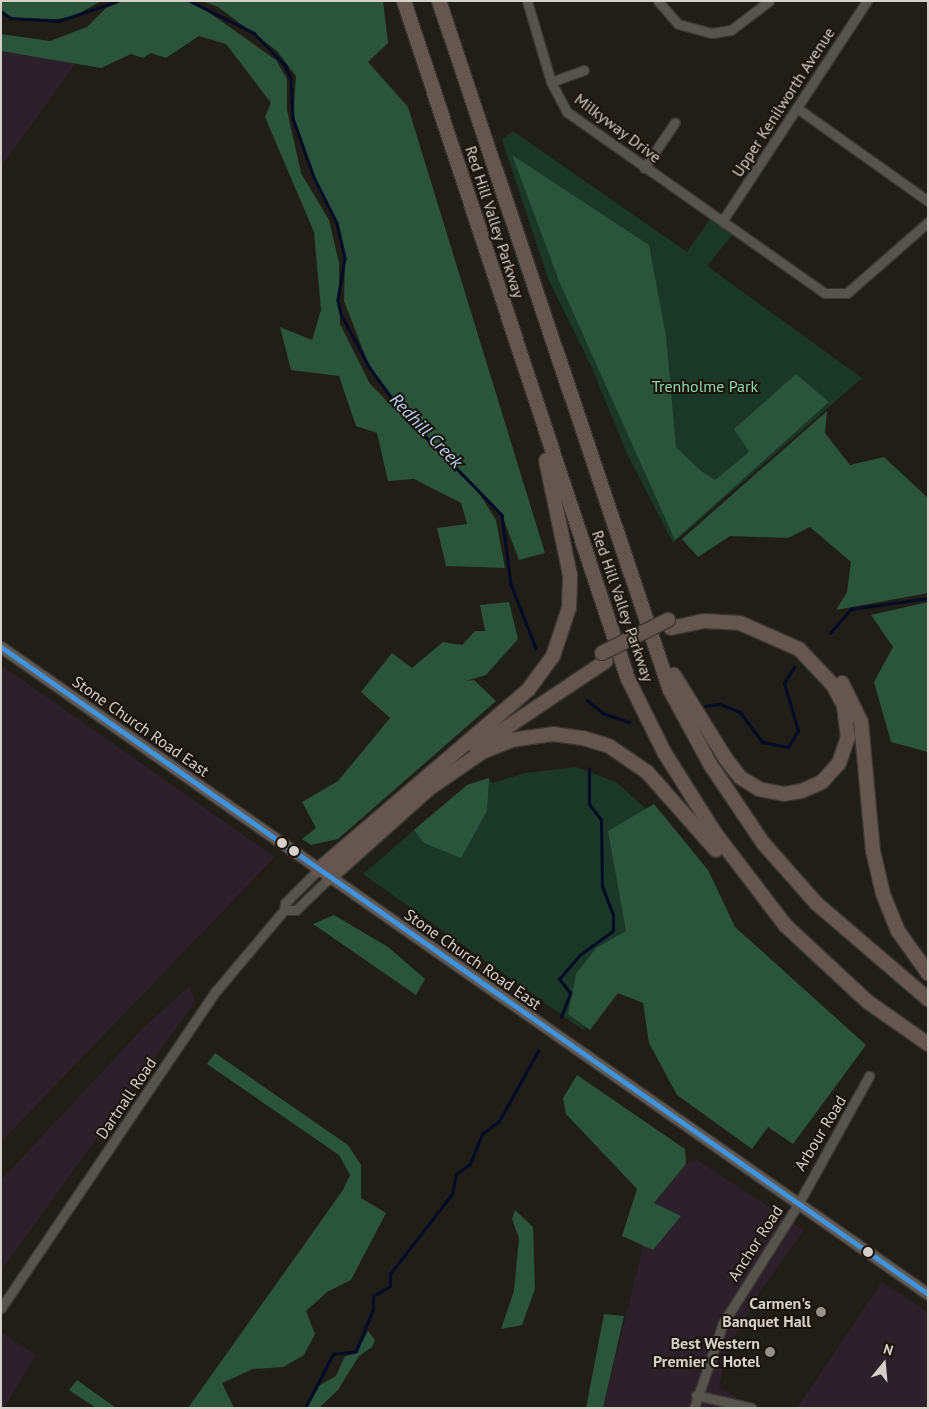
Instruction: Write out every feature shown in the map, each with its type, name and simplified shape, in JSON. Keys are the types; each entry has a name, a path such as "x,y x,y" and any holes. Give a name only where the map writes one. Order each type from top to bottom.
{"highway":[{"name":"Red Hill Valley Parkway","path":"404,1 628,679 687,791 750,884 831,968 928,1044"},
{"name":"Red Hill Valley Parkway","path":"439,1 670,690 710,764 763,843 816,903 928,999"},
{"path":"324,874 484,730 542,673 558,644 569,608 569,566 528,398 527,374"},
{"path":"484,730 604,657 669,624 711,613 755,618 807,645 839,679 861,722 881,888 898,931 928,973"},
{"path":"644,614 679,686 740,777 759,789 784,794 812,788 834,772 848,737 844,706 833,685 799,649 740,623 704,621 669,624"},
{"path":"324,874 523,713 604,657"},
{"path":"427,790 482,752 511,740 553,734 595,741 647,772 734,872 750,884"}],"main road":[{"name":"Stone Church Road East","path":"1,647 797,1206 928,1294"}],"street":[{"name":"Milkyway Drive","path":"526,1 551,82 567,112 644,168 834,296 847,293 928,222"},
{"path":"658,1 678,24 712,34 731,30 770,1"},
{"name":"Upper Kenilworth Avenue","path":"723,220 867,1"},
{"path":"551,82 584,70"},
{"path":"797,108 928,201"},
{"path":"644,168 675,122"},
{"name":"Dartnall Road","path":"284,910 296,910 324,874"},
{"name":"Dartnall Road","path":"1,1308 216,991 284,910 285,903 324,874"},
{"name":"Arbour Road","path":"797,1206 869,1076"},
{"name":"Anchor Road","path":"694,1408 696,1395 724,1323 797,1206"},
{"path":"696,1395 752,1408"}],"shaded area":[{"path":"1,51 76,63 1,167"},
{"path":"1,665 275,857 1,1142"},
{"path":"190,986 195,1002 1,1271 1,1180 144,1027"},
{"path":"696,1159 804,1230 758,1295 727,1351 719,1388 757,1408 603,1408 654,1203 686,1164"},
{"path":"882,1282 928,1312 928,1408 797,1408"},
{"path":"1,1332 36,1355 4,1408 1,1408"}],"green space":[{"path":"1,1 101,1 75,16 56,19 11,18 1,11"},
{"path":"123,1 194,2 276,60 287,79 287,110 301,173 329,220 339,263 340,324 370,384 479,493 496,520 505,568 446,566 437,528 467,524 461,503 414,479 388,481 377,433 356,426 339,376 291,370 280,327 312,340 321,310 314,232 265,117 271,103 226,44 199,36 166,58 151,53 143,58 131,54 101,68 1,51 1,34 50,41 87,27 106,8"},
{"path":"202,1 383,1 388,43 368,62 408,107 545,553 519,560 502,515 402,412 370,368 344,301 345,258 337,223 314,177 293,118 296,76 277,51 218,7"},
{"name":"Trenholme Park","path":"513,131 687,252 710,219 733,234 707,266 862,378 673,543 627,454 592,368 549,281 502,140"},
{"path":"512,155 649,245 666,336 676,447 701,471 715,480 749,452 734,429 796,374 829,402 675,540 559,281"},
{"path":"827,411 825,433 850,465 884,457 928,498 928,593 836,610 847,592 851,562 810,527 788,538 730,536 698,557 682,539"},
{"path":"509,602 518,639 486,675 466,681 474,680 496,701 338,839 311,845 302,839 316,828 302,802 338,781 390,718 361,692 392,653 412,668 443,642 462,645 475,631 485,631 480,605"},
{"path":"928,602 928,752 891,742 874,682 893,647 871,615"},
{"path":"576,767 616,782 681,840 640,945 583,1030 363,874 467,785 489,778 492,783 525,773"},
{"path":"489,778 487,811 461,858 424,843 414,830 467,785"},
{"path":"654,804 708,870 735,927 866,1045 793,1144 768,1127 752,1149 677,1095 649,1043 643,1003 618,993 590,1030 568,1014 576,974 596,948 626,931 608,831"},
{"path":"334,915 388,947 425,979 416,995 313,924"},
{"path":"215,1053 348,1145 361,1165 361,1198 386,1213 351,1280 327,1292 306,1311 315,1334 304,1355 283,1367 253,1369 222,1383 234,1408 188,1408 343,1190 350,1175 339,1155 207,1064"},
{"path":"577,1075 685,1149 686,1164 654,1203 681,1216 653,1250 622,1236 637,1189 566,1114 563,1098"},
{"path":"515,1210 533,1227 535,1289 522,1325 501,1329 514,1291 519,1238 512,1219"},
{"path":"604,1314 624,1316 603,1408 586,1408"},
{"path":"368,1331 375,1340 372,1347 359,1356 338,1390 319,1408 307,1408 320,1385 336,1376 345,1356 356,1354"},
{"path":"77,1380 116,1408 96,1408 69,1390"}],"waterway":[{"name":"Redhill Creek","path":"1,11 11,18 59,21 117,1"},
{"name":"Redhill Creek","path":"190,1 254,33 285,65 291,79 293,118 314,177 337,223 345,258 338,300 341,314 370,368 402,412 502,515 511,584 536,648"},
{"name":"Redhill Creek","path":"830,633 851,609 928,598"},
{"name":"Redhill Creek","path":"705,706 720,704 740,712 763,742 788,747 798,731 784,683 794,667"},
{"name":"Redhill Creek","path":"587,700 603,713 629,722"},
{"path":"561,1017 570,993 559,979 581,954 613,931 613,915 602,887 601,820 589,804 589,769"},
{"path":"305,1408 333,1354 356,1351 373,1309 373,1296 390,1286 390,1274 452,1194 456,1174 470,1164 482,1134 499,1121 538,1051"}],"transit line":[{"path":"1,647 928,1294"}],"place":[{"name":"Carmen's Banquet Hall","path":"821,1312"},
{"name":"Best Western Premier C Hotel","path":"770,1352"}]}
